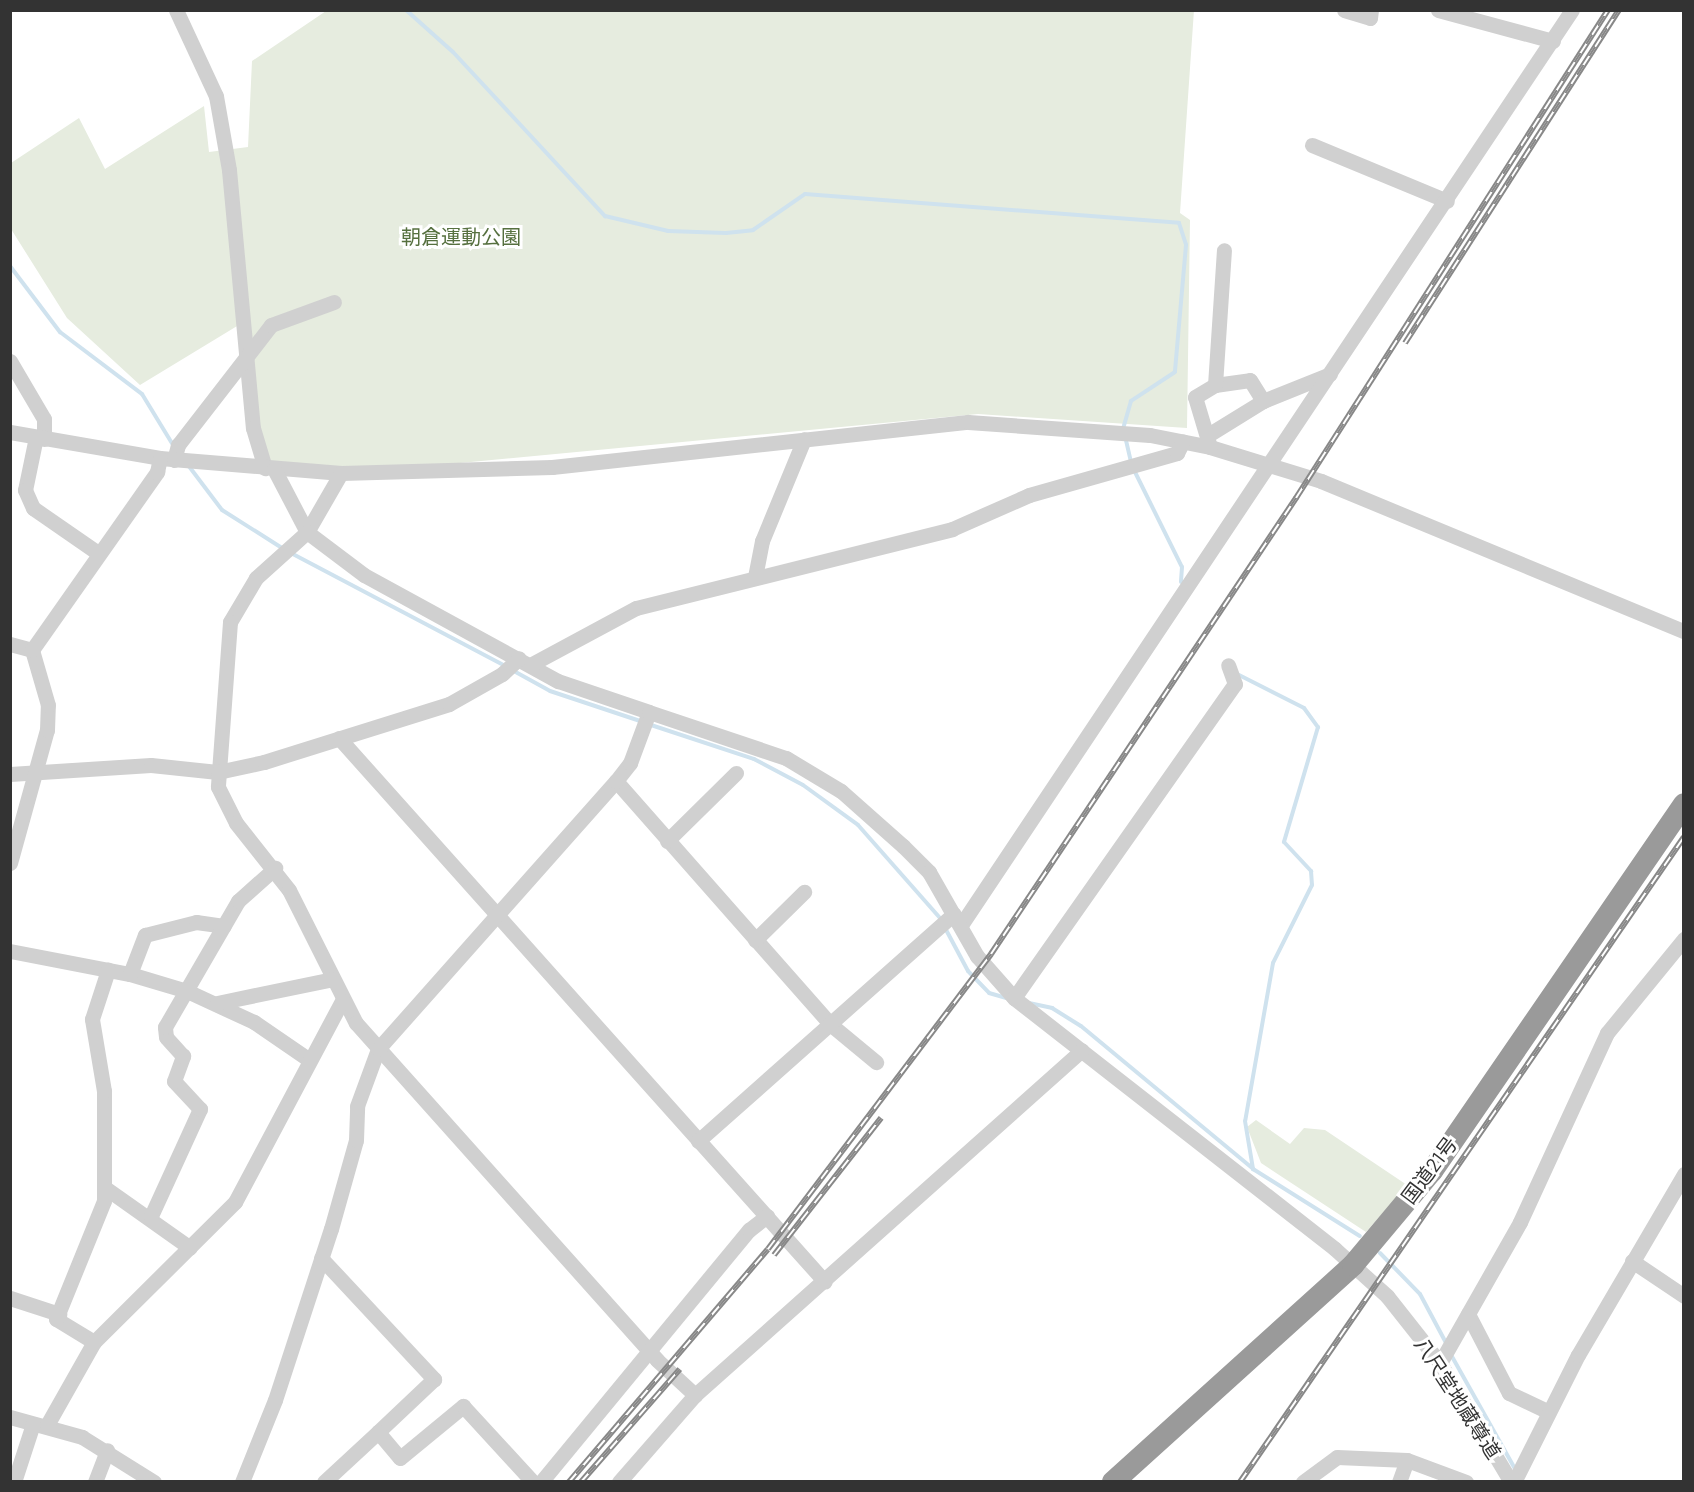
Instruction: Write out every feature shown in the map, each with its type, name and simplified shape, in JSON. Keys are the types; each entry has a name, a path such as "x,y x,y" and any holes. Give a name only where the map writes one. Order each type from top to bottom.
{"highway":[{"name":"国道21号","path":"1113,1482 1353,1265 1432,1171 1683,804"}],"street":[{"path":"176,10 216,96 230,170 253,428 269,469 307,532"},
{"path":"1344,10 1370,18 1371,10"},
{"path":"1438,10 1468,14 1553,41"},
{"path":"699,1141 830,1024 957,919 1270,464 1572,10"},
{"path":"1312,144 1447,201"},
{"path":"1215,385 1224,250"},
{"path":"32,650 98,553 247,351 271,325 333,302"},
{"path":"10,361 44,419 26,490 33,508 98,553"},
{"path":"1209,441 1263,401 1330,374"},
{"path":"1209,441 1195,397 1215,385 1250,380 1263,401"},
{"path":"10,432 167,459 341,473 552,467 804,439 1000,422 1183,441 1209,441 1683,631"},
{"path":"755,577 762,541 804,439"},
{"path":"10,774 151,765 218,772 339,738 449,704 522,662 636,608 952,529 1029,495 1177,453 1183,441"},
{"path":"341,473 307,532 256,578 230,622 218,787 236,823 275,867 342,1001 378,1049 648,1350 694,1395"},
{"name":"八尺堂地蔵尊道","path":"307,532 364,575 522,662 576,688 647,721 736,738 812,771 929,872 982,963 1014,998 1353,1265 1387,1296 1440,1363 1516,1476"},
{"path":"10,644 32,650"},
{"path":"10,863 33,773 47,730 48,705 32,650"},
{"path":"1014,998 1235,684 1228,665"},
{"path":"242,1482 321,1258 356,1140 357,1106 378,1049 616,781 647,721"},
{"path":"339,738 495,916 825,1282"},
{"path":"667,842 736,773"},
{"path":"616,781 667,842 830,1024 876,1062"},
{"path":"151,1216 200,1109 174,1081 173,1071 183,1056 166,1037 165,1027 238,901 275,867"},
{"path":"755,940 804,892"},
{"path":"130,974 145,935 196,922 224,926"},
{"path":"1440,1363 1534,1194 1607,1033 1683,939"},
{"path":"10,951 130,974 187,992 217,1003 308,1059"},
{"path":"94,1342 56,1319 104,1201 104,1091 92,1019 108,970"},
{"path":"217,1003 333,979"},
{"path":"14,1482 40,1424 94,1342 235,1202 308,1059 342,1001"},
{"path":"619,1482 694,1395 825,1282 1082,1050"},
{"path":"1516,1476 1632,1261 1683,1174"},
{"path":"104,1187 151,1216 190,1248"},
{"path":"540,1482 648,1350 767,1216"},
{"path":"321,1258 434,1379 324,1482"},
{"path":"1632,1261 1683,1296"},
{"path":"10,1298 59,1314"},
{"path":"1468,1314 1509,1393 1549,1412"},
{"path":"378,1432 400,1458 463,1406 532,1482"},
{"path":"10,1417 40,1424 106,1450 154,1482"},
{"path":"95,1482 106,1450"},
{"path":"1303,1482 1336,1457 1407,1460 1466,1482"},
{"path":"1399,1482 1407,1460"}],"green space":[{"name":"朝倉運動公園","path":"1194,10 1180,213 1190,220 1187,428 978,414 418,467 272,467 258,446 247,320 140,385 67,318 11,229 11,163 79,118 105,169 204,106 209,152 248,147 252,61 326,11"},
{"path":"1256,1120 1290,1144 1304,1128 1325,1130 1407,1185 1366,1232 1261,1163 1247,1127"}],"waterway":[{"path":"406,10 453,52 605,216 668,231 726,233 753,230 805,194 1179,223 1186,245 1175,372 1131,401 1123,429"},
{"path":"10,266 60,332 142,394 173,445"},
{"path":"1125,436 1131,461"},
{"path":"188,465 222,510 282,548"},
{"path":"1133,468 1182,567 1181,582"},
{"path":"289,552 505,666"},
{"path":"512,670 550,691 640,721"},
{"path":"1239,675 1304,708 1318,727 1284,842 1311,871 1312,885 1273,963 1245,1121 1253,1169"},
{"path":"648,724 754,759 803,785 858,825 941,919"},
{"path":"944,926 968,971 989,993 1007,998"},
{"path":"1029,1003 1052,1008 1081,1026 1253,1169 1360,1236"},
{"path":"1380,1253 1420,1294 1446,1343"},
{"path":"1450,1353 1515,1469"}],"railway":[{"path":"569,1482 768,1249 991,954 1296,498 1608,10"},
{"path":"1405,343 1619,10"},
{"path":"1240,1482 1684,837"},
{"path":"774,1255 881,1118"},
{"path":"581,1482 680,1369"}]}
